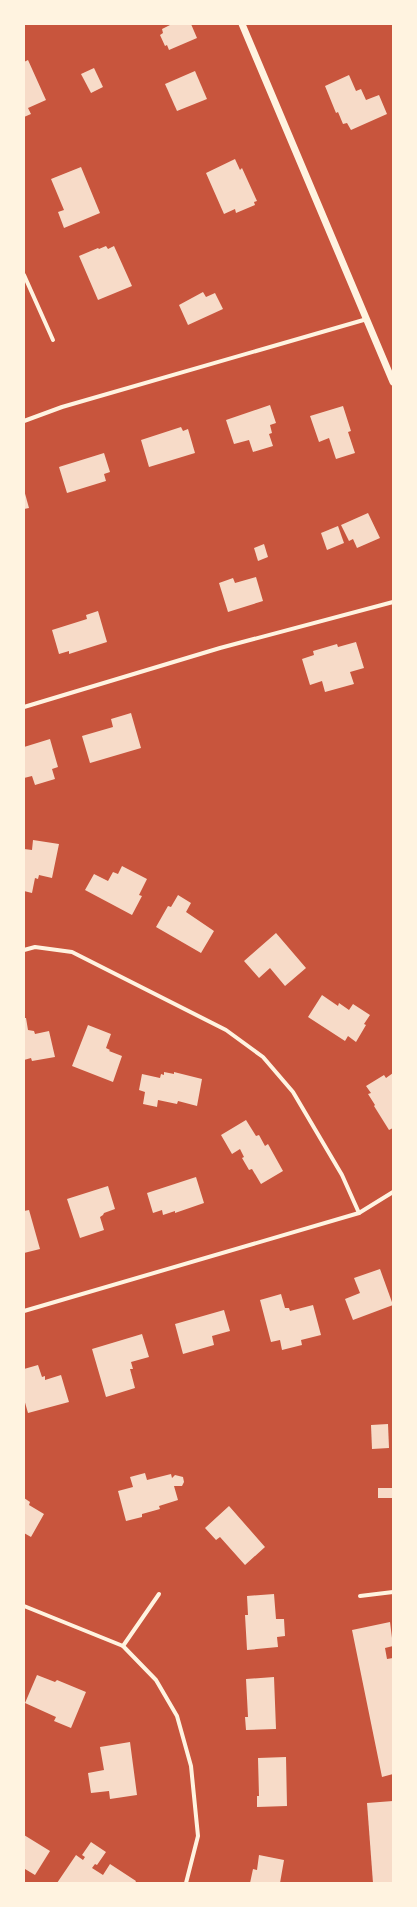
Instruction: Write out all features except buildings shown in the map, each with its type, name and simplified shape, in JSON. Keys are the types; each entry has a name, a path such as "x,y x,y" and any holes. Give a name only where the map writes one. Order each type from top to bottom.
{"street":[{"path":"242,24 393,382"},
{"path":"24,275 53,340"},
{"path":"24,421 62,407 367,319"},
{"path":"24,707 220,648 393,602"},
{"path":"24,950 35,947 72,952 226,1030 263,1057 293,1092 342,1175 359,1213"},
{"path":"24,1311 359,1213 393,1192"},
{"path":"360,1596 393,1592"},
{"path":"123,1646 159,1594"},
{"path":"24,1606 123,1646 156,1680 177,1716 191,1766 198,1836 186,1883"}]}
